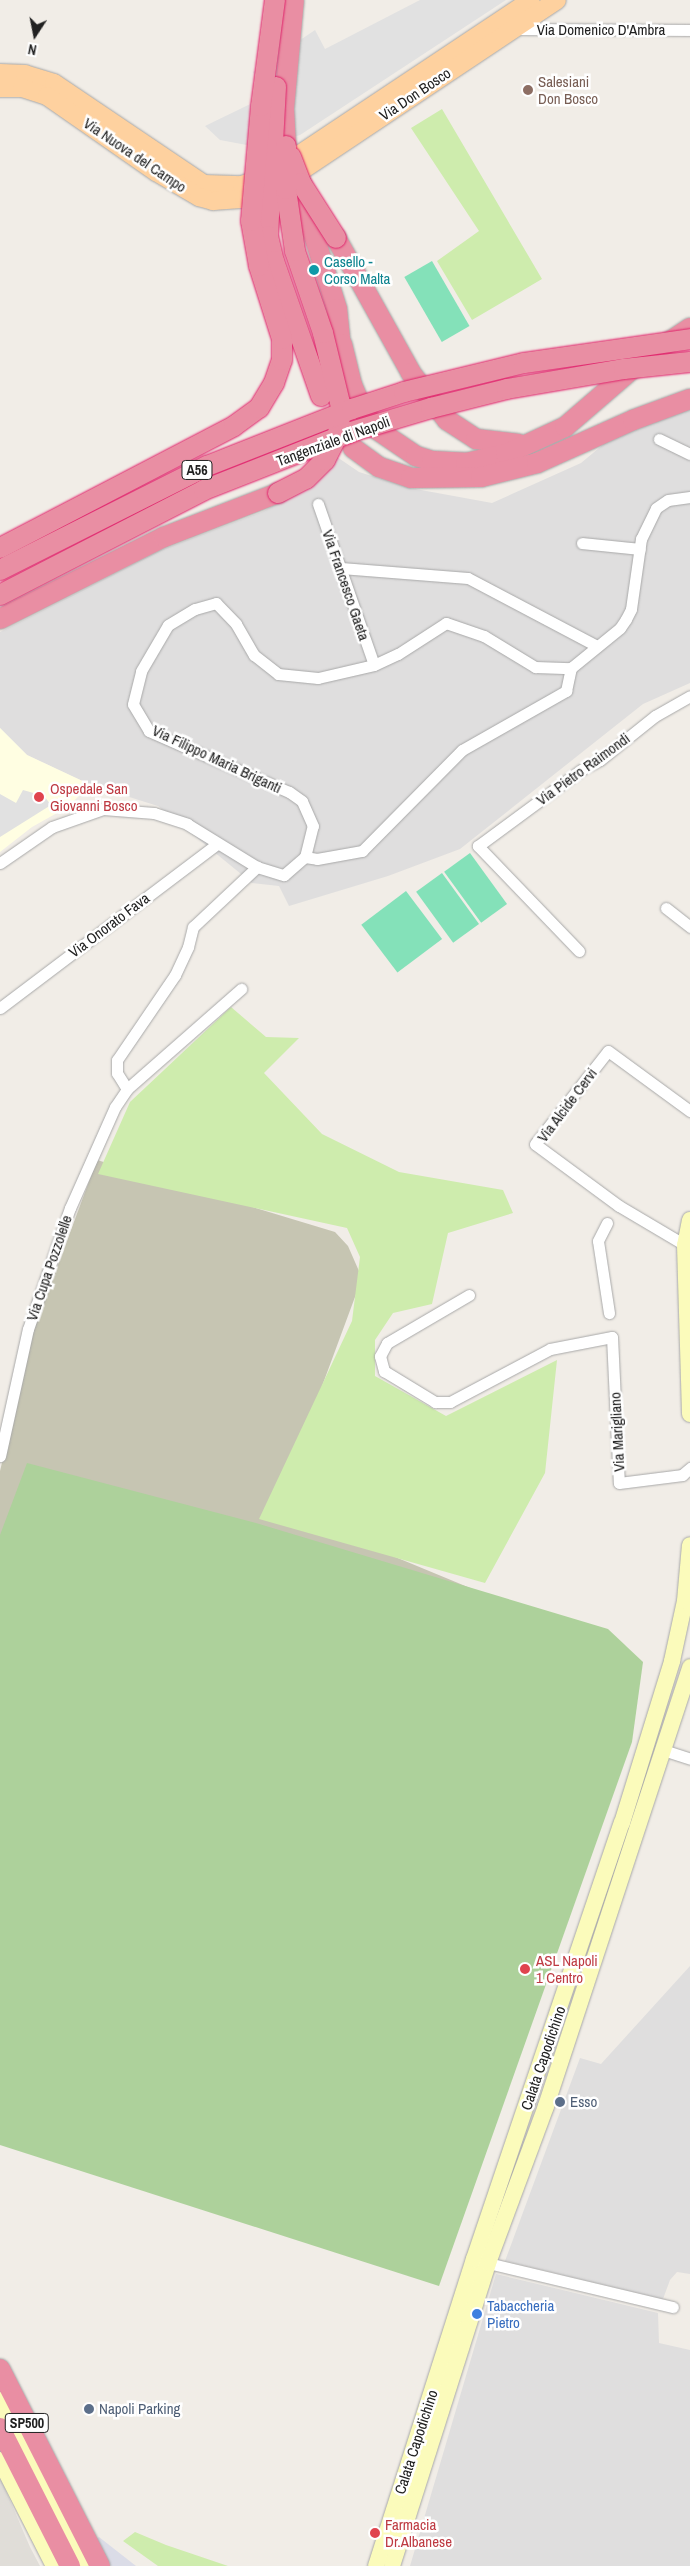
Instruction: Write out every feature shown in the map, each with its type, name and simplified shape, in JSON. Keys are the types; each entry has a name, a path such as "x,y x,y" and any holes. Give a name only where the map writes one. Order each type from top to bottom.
{"highway":[{"path":"0,548 234,426 259,408 274,383 282,360 282,338 259,266 251,221 261,106 276,0"},
{"path":"281,0 268,236 274,261 321,396"},
{"path":"294,0 284,109 286,189 295,250 323,333 341,407"},
{"path":"286,146 301,184 306,210 338,309 342,344 352,385 368,420 390,441 416,456 432,461 466,462 506,454 548,437 588,410 645,358 690,328"},
{"path":"301,184 336,238 411,373 451,424 476,439 501,444 527,443 548,437"},
{"name":"Tangenziale di Napoli","path":"0,570 207,466 305,426 404,392 524,363 690,339"},
{"path":"0,618 164,536 278,493 306,479 321,465 338,435 341,407 342,344"},
{"name":"Tangenziale di Napoli","path":"0,595 204,490 350,432 430,408 507,390 624,369 690,362"},
{"path":"353,448 378,467 411,478 481,477 538,463 633,420 690,399"},
{"name":"SP500","path":"0,2369 100,2566"},
{"name":"SP500","path":"0,2428 70,2566"}],"main road":[{"name":"Via Don Bosco","path":"271,183 531,0"},
{"name":"Via Don Bosco","path":"271,183 557,0"},
{"name":"Via Nuova del Campo","path":"0,73 25,74 54,83 176,177"},
{"name":"Via Nuova del Campo","path":"0,88 22,88 47,96 176,177 216,186 271,183"},
{"path":"690,1220 687,1245 690,1414"},
{"name":"Calata Capodichino","path":"376,2566 481,2261 672,1661 685,1601 690,1545"},
{"path":"672,1661 690,1666"},
{"name":"Calata Capodichino","path":"392,2566 481,2261 546,2106 690,1666"},
{"path":"0,2400 84,2566"},
{"path":"0,2460 54,2566"}],"street":[{"name":"Via Domenico D'Ambra","path":"513,29 690,30"},
{"path":"659,439 690,454"},
{"path":"0,863 52,828 103,809 154,813 187,824 257,868 284,875 305,857 317,859 362,851 462,750 566,691 571,668 620,628 631,609 640,549 649,518 656,508 668,500 690,497"},
{"name":"Via Francesco Gaeta","path":"318,504 374,665"},
{"path":"582,543 640,549"},
{"path":"341,568 468,578 597,646"},
{"name":"Via Filippo Maria Briganti","path":"305,857 313,826 302,801 289,792 149,731 133,704 141,671 168,624 195,609 216,603 236,624 254,655 278,674 318,678 374,665 398,654 446,623 484,636 535,667 571,668"},
{"name":"Via Pietro Raimondi","path":"579,951 478,846 581,770 600,760 655,716 690,696"},
{"name":"Via Onorato Fava","path":"0,1008 218,843"},
{"path":"128,1089 116,1073 117,1060 175,975 188,947 193,927 257,868"},
{"path":"666,908 690,927"},
{"name":"Via Cupa Pozzolelle","path":"0,1456 28,1329 70,1208 115,1107 128,1089 241,989"},
{"name":"Via Alcide Cervi","path":"687,1245 619,1206 535,1144 608,1051 690,1111"},
{"path":"607,1223 598,1241 608,1313"},
{"name":"Via Marigliano","path":"469,1295 387,1343 380,1356 384,1371 435,1402 450,1402 550,1349 612,1337 619,1483 682,1475 690,1468"},
{"path":"663,1750 690,1759"},
{"path":"481,2261 673,2307"}],"shaded area":[{"path":"420,0 506,0 300,135 258,147 220,140 205,126 265,97 253,72 315,30 325,49"},
{"path":"690,407 690,683 643,704 460,849 388,876 289,906 279,886 252,883 158,806 91,785 27,755 0,728 0,632 161,550 264,511 309,485 337,457 359,472 410,488 492,503 581,463 611,438"},
{"name":"Ospedale San Giovanni Bosco","path":"0,728 27,755 91,785 66,808 32,827 0,852"},
{"path":"23,790 44,796 51,805 0,837 0,794 16,803"},
{"path":"97,1160 335,1232 348,1246 362,1278 277,1508 610,1646 0,2130 0,1471 33,1332"},
{"path":"690,1966 690,2274 677,2272 670,2280 663,2299 505,2261 580,2058 601,2064"},
{"path":"496,2274 658,2313 659,2343 690,2350 690,2566 410,2566"},
{"path":"0,2477 30,2547 40,2566 0,2566"},
{"path":"99,2537 136,2566 111,2566 96,2539"}],"green space":[{"path":"442,109 542,279 472,320 437,261 479,231 411,128"},
{"path":"432,261 470,326 442,342 404,277"},
{"path":"470,853 507,904 481,923 444,872"},
{"path":"442,873 479,924 453,943 416,892"},
{"path":"406,891 442,939 397,973 361,925"},
{"path":"231,1007 266,1037 299,1038 264,1073 322,1134 399,1172 503,1190 513,1213 448,1233 432,1304 393,1313 375,1340 375,1376 446,1416 557,1360 545,1473 485,1583 259,1519 352,1321 360,1257 347,1228 98,1174 130,1102"},
{"path":"27,1463 256,1523 608,1629 643,1662 632,1742 439,2286 0,2145 0,1535"},
{"path":"135,2532 166,2545 228,2566 158,2566 123,2541"}],"place":[{"name":"Salesiani Don Bosco","path":"528,90"},
{"name":"Casello - Corso Malta","path":"314,270"},
{"name":"Ospedale San Giovanni Bosco","path":"39,797"},
{"name":"ASL Napoli 1 Centro","path":"525,1969"},
{"name":"Esso","path":"560,2102"},
{"name":"Tabaccheria Pietro","path":"477,2314"},
{"name":"Napoli Parking","path":"89,2409"},
{"name":"Farmacia Dr.Albanese","path":"375,2533"}]}
